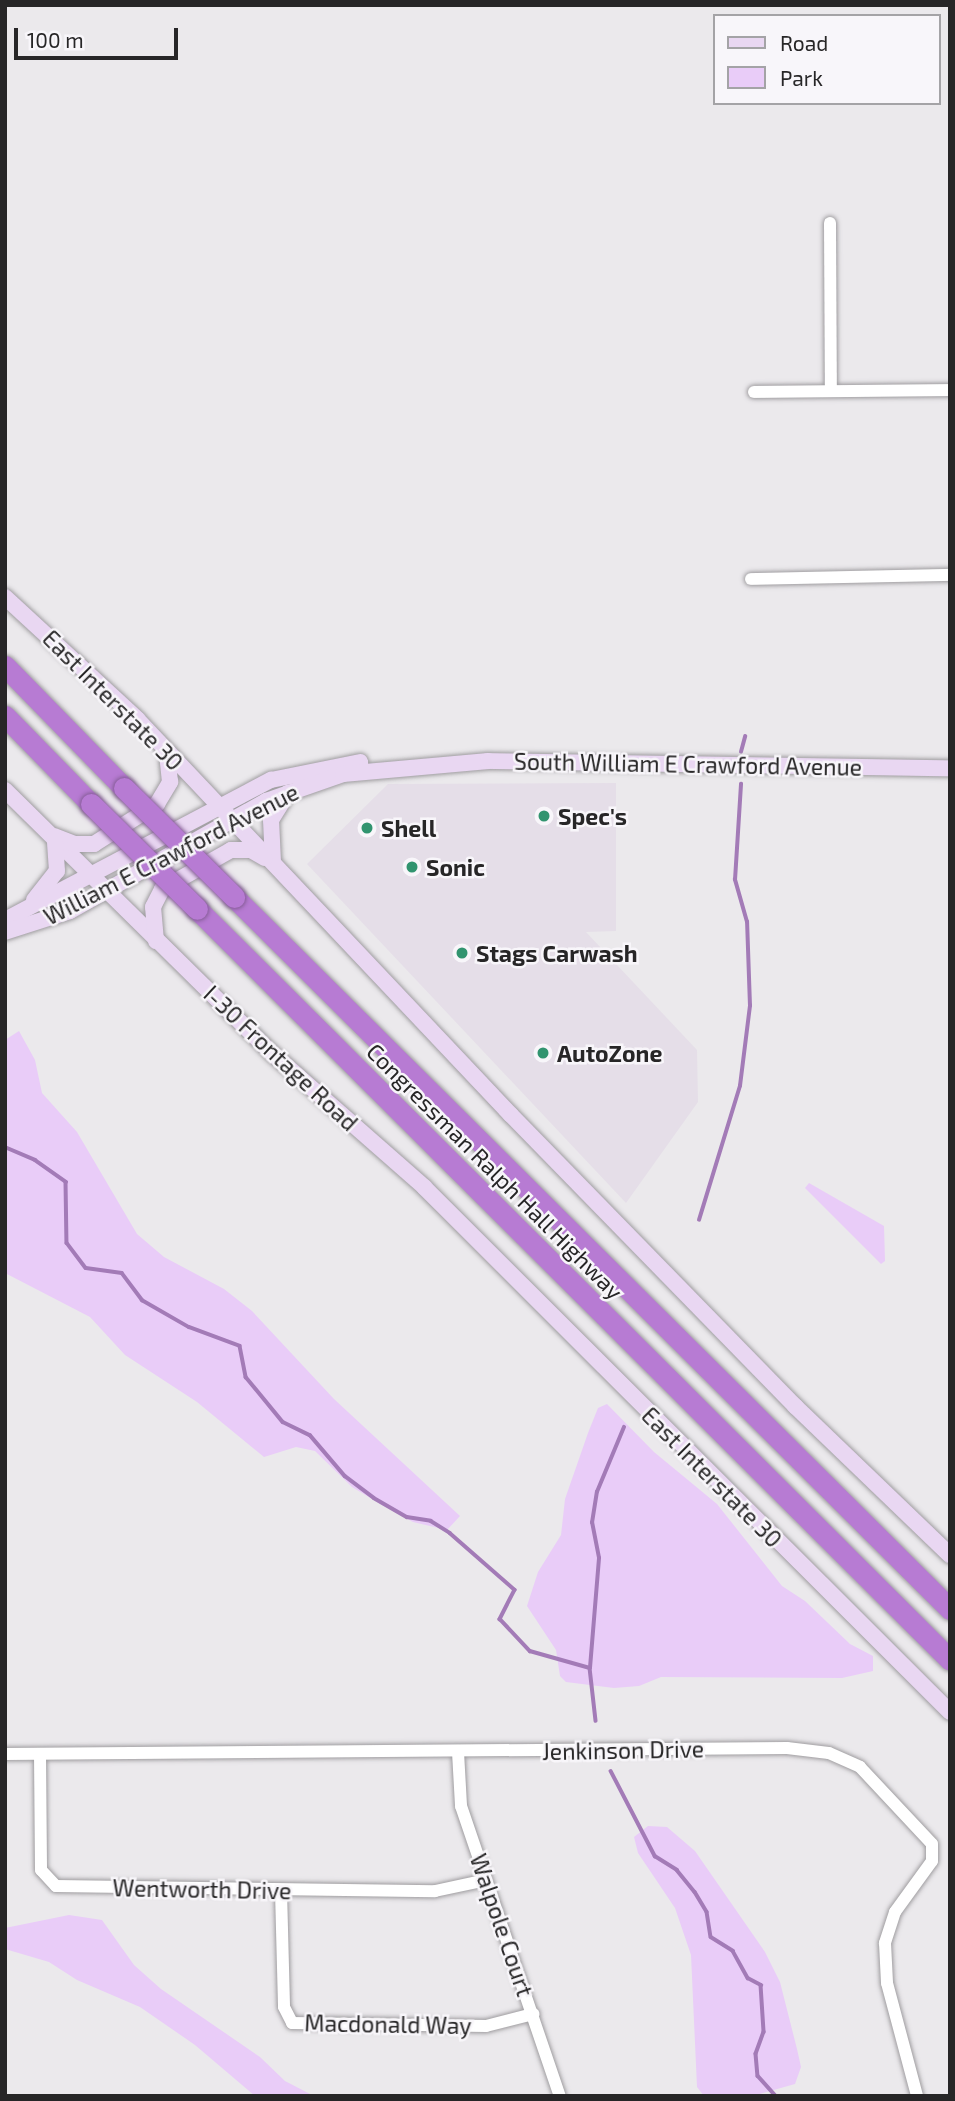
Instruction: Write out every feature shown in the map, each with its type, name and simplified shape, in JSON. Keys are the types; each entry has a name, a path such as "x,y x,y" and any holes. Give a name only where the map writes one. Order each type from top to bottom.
{"highway":[{"name":"Congressman Ralph Hall Highway","path":"5,666 124,788 950,1609"},
{"name":"Congressman Ralph Hall Highway","path":"5,716 950,1660"}],"main road":[{"name":"East Interstate 30","path":"5,597 167,751 218,806"},
{"path":"51,838 75,844 94,844 158,804 170,782 167,751"},
{"name":"William E Crawford Avenue","path":"5,920 271,780 321,766 384,761 425,764"},
{"name":"William E Crawford Avenue","path":"5,932 57,917 291,790 343,774 425,764"},
{"name":"South William E Crawford Avenue","path":"425,764 950,768"},
{"path":"5,790 88,876"},
{"path":"273,862 271,820 291,790"},
{"path":"218,806 510,1115 804,1415 950,1555"},
{"path":"26,909 56,874 51,838"},
{"path":"156,942 153,907 162,889 231,850 251,850 273,862"},
{"name":"I-30 Frontage Road","path":"88,876 475,1239"},
{"name":"East Interstate 30","path":"475,1239 950,1713"}],"street":[{"path":"830,223 831,390"},
{"path":"754,392 950,390"},
{"path":"751,579 950,575"},
{"name":"Jenkinson Drive","path":"5,1754 787,1748 829,1753 860,1766 929,1836 934,1853 928,1869 895,1912 885,1943 887,1983 917,2096"},
{"name":"Walpole Court","path":"458,1752 461,1806 560,2096"},
{"name":"Wentworth Drive","path":"40,1754 39,1856 43,1877 50,1883 67,1888 435,1891 486,1880"},
{"name":"Macdonald Way","path":"281,1891 284,2007 292,2023 486,2026 533,2014"}],"shaded area":[{"path":"616,783 616,931 586,932 697,1050 698,1102 626,1203 307,864 388,784"}],"green space":[{"path":"19,1031 35,1060 42,1093 77,1132 137,1234 164,1257 224,1289 252,1311 334,1399 460,1516 447,1530 413,1522 382,1505 352,1487 315,1451 296,1447 264,1457 197,1402 125,1355 90,1317 5,1273 5,1040"},
{"path":"809,1183 884,1226 885,1261 881,1264 805,1188"},
{"path":"607,1404 654,1452 717,1504 782,1586 805,1601 850,1644 873,1656 873,1671 842,1678 661,1677 639,1686 614,1688 566,1682 560,1676 556,1650 527,1606 538,1572 561,1535 565,1499 588,1433 598,1408"},
{"path":"648,1826 667,1827 695,1851 765,1952 780,1982 797,2049 801,2067 795,2084 752,2096 704,2096 697,2087 691,1955 675,1908 638,1853 634,1837"},
{"path":"69,1915 102,1920 134,1965 161,1989 260,2057 285,2081 314,2096 255,2096 195,2045 140,2007 77,1980 49,1962 5,1949 5,1928"}],"waterway":[{"path":"741,752 745,737"},
{"path":"699,1220 740,1086 750,1006 747,922 735,880 741,784"},
{"path":"5,1147 35,1160 66,1182 67,1243 86,1268 122,1273 142,1300 189,1327 240,1346 246,1377 283,1422 310,1435 345,1476 374,1498 407,1517 431,1521 450,1533 515,1590 500,1619 530,1651 590,1668 596,1721"},
{"path":"590,1668 599,1558 592,1523 597,1492 624,1427"},
{"path":"611,1771 655,1856 677,1870 695,1892 707,1912 711,1937 733,1951 748,1978 761,1985 764,2032 756,2054 758,2076 776,2096"}],"place":[{"name":"Spec's","path":"544,816"},
{"name":"Shell","path":"367,828"},
{"name":"Sonic","path":"412,867"},
{"name":"Stags Carwash","path":"462,953"},
{"name":"AutoZone","path":"543,1053"}]}
